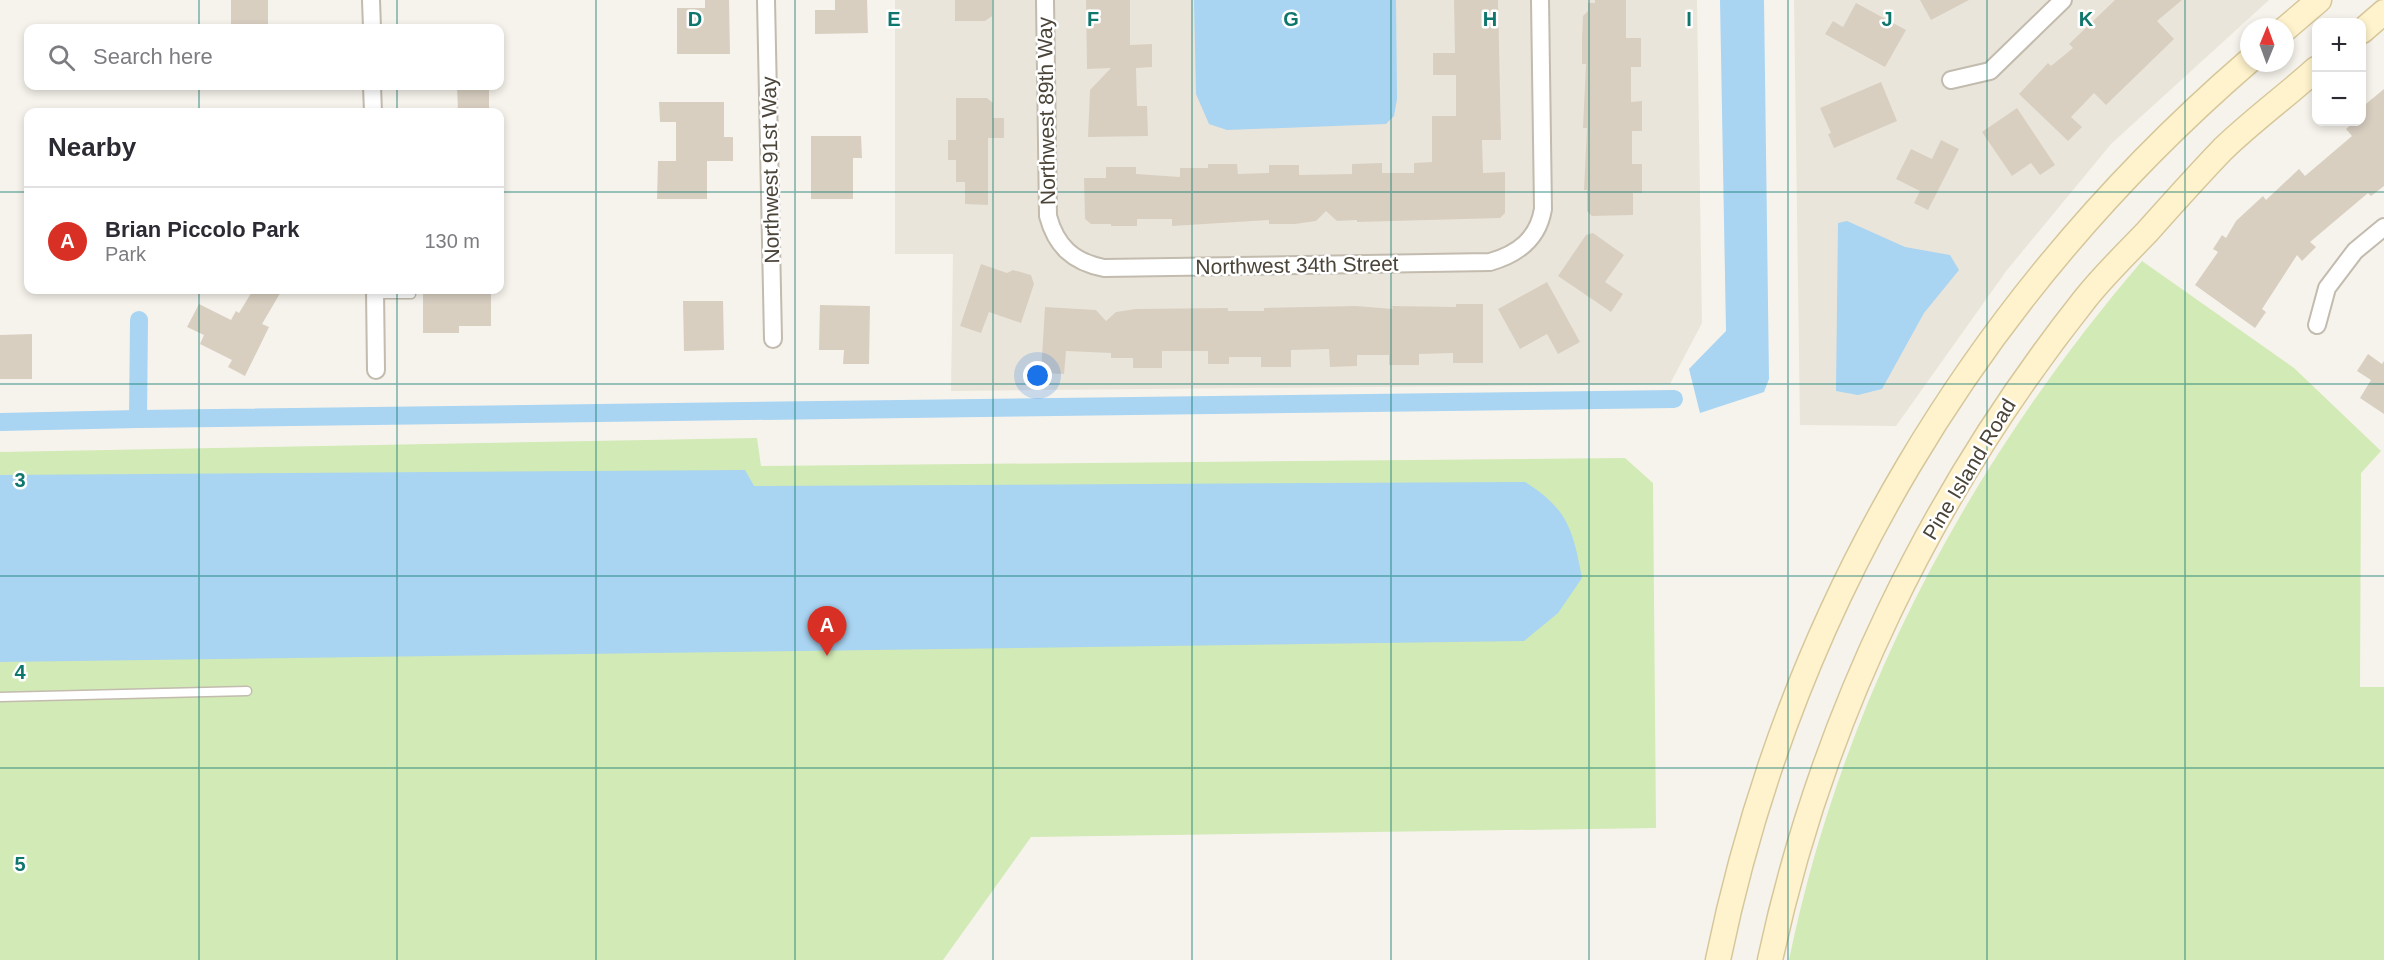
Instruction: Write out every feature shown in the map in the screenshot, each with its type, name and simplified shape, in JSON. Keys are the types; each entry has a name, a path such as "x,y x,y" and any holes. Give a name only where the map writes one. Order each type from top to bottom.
{"main road":[{"path":"2294,21 2319,0"},
{"path":"2366,27 2384,12"},
{"path":"1718,960 1735,879 1767,774 1802,677 1850,570 1922,439 2000,325 2059,250 2204,99 2240,69"},
{"name":"Pine Island Road","path":"1770,960 1785,890 1821,776 1853,690 1898,592 1966,466 2037,361 2087,296 2224,148 2313,72"}],"street":[{"path":"371,0 372,24"},
{"name":"Northwest 91st Way","path":"766,0 773,339"},
{"name":"Northwest 89th Way","path":"1045,0 1047,216 1056,239 1066,252"},
{"name":"Northwest 34th Street","path":"1066,252 1088,265 1104,268 1490,262 1515,253 1534,235 1543,209 1540,0"},
{"path":"1951,80 1990,71 2063,0"},
{"path":"372,90 373,108"},
{"path":"2317,325 2326,288 2355,251 2384,227"},
{"path":"375,294 376,370"}],"lane":[{"path":"0,697 248,691"}],"shaded area":[{"path":"895,0 1697,0 1702,323 1670,384 951,391 953,254 895,254"},
{"path":"1794,0 2269,0 2249,18 2240,18 2240,26 2111,144 2007,270 1896,426 1800,425"}],"green space":[{"path":"2142,261 2294,368 2381,451 2361,473 2360,687 2384,687 2384,960 1789,960 1813,863 1843,769 1879,677 1921,588 1969,502 2021,419 2079,338"},
{"path":"757,438 761,466 1625,458 1653,483 1656,828 1031,837 943,960 0,960 0,452"}],"water":[{"path":"1194,0 1396,0 1397,99 1394,116 1386,124 1227,130 1209,124 1196,94"},
{"path":"1720,0 1764,0 1769,379 1764,392 1700,413 1689,369 1726,331"},
{"path":"1847,221 1905,247 1950,255 1959,270 1924,313 1882,389 1858,395 1836,391 1838,223"},
{"path":"745,470 754,486 1525,482 1551,502 1566,522 1582,578 1558,613 1524,641 0,662 0,475"}],"building":[{"path":"231,0 268,0 268,24 231,24"},
{"path":"705,0 729,0 730,54 677,54 677,8 705,8"},
{"path":"835,0 867,0 868,33 815,34 815,10 835,10"},
{"path":"955,0 992,0 992,16 985,21 955,21"},
{"path":"1086,0 1130,0 1130,45 1152,44 1152,67 1136,68 1137,106 1147,106 1148,136 1088,137 1090,90 1111,68 1087,69"},
{"path":"1454,0 1498,0 1501,140 1482,140 1483,173 1505,172 1505,213 1500,218 1357,222 1357,220 1337,221 1326,211 1316,221 1295,224 1269,224 1269,220 1172,226 1172,219 1137,219 1137,226 1111,226 1111,224 1091,224 1085,219 1084,178 1106,178 1106,167 1136,167 1136,174 1180,177 1180,168 1208,168 1208,164 1237,164 1238,174 1269,173 1269,165 1299,165 1299,175 1352,174 1352,164 1382,163 1382,173 1414,173 1414,163 1432,162 1432,116 1456,116 1456,75 1433,75 1433,53 1455,53"},
{"path":"1595,0 1626,0 1626,38 1641,38 1641,67 1631,67 1631,102 1642,101 1642,131 1632,131 1632,164 1642,164 1642,193 1633,193 1633,215 1592,216 1587,211 1587,190 1584,190 1587,128 1583,128 1586,64 1582,64 1582,38 1583,16 1588,11 1588,3 1595,3"},
{"path":"1920,0 1969,0 1931,20"},
{"path":"2115,0 2182,0 2157,21 2174,39 2106,105 2094,93 2071,117 2082,127 2068,141 2019,94 2048,63 2051,66 2073,48 2069,44"},
{"path":"1856,3 1906,30 1885,67 1825,34 1833,21 1843,27"},
{"path":"1881,82 1897,121 1834,148 1828,134 1831,133 1820,108"},
{"path":"2384,89 2384,186 2371,196 2368,193 2310,242 2316,247 2302,261 2297,255 2262,309 2266,312 2255,328 2195,285 2218,252 2213,249 2222,235 2226,238 2236,221 2263,196 2266,200 2299,169 2305,176 2352,136 2346,129 2349,126 2366,126 2366,104"},
{"path":"457,90 489,90 489,108 458,108"},
{"path":"956,98 987,98 993,103 993,118 1004,118 1004,138 988,138 988,205 965,204 965,182 956,182 956,160 948,160 948,140 956,140"},
{"path":"659,102 724,102 724,137 733,137 733,161 707,161 707,199 657,199 658,161 676,161 676,122 660,122"},
{"path":"2017,108 2055,165 2040,175 2031,163 2012,176 1982,132"},
{"path":"811,136 861,136 862,158 853,158 853,199 811,199"},
{"path":"1941,140 1959,149 1928,210 1914,203 1920,191 1896,179 1911,149 1932,159"},
{"path":"1593,233 1624,255 1605,282 1623,294 1611,312 1558,276 1586,235"},
{"path":"981,264 1007,273 1013,270 1031,275 1034,284 1021,323 989,312 981,333 960,326"},
{"path":"1547,282 1580,342 1558,354 1547,334 1520,349 1498,309"},
{"path":"251,294 280,294 262,324 269,327 245,376 228,367 232,360 200,344 204,335 187,327 199,304 231,320 236,311 239,313"},
{"path":"423,294 491,294 491,326 459,326 459,333 423,333"},
{"path":"683,301 723,301 724,350 684,351"},
{"path":"1456,304 1483,304 1483,363 1453,363 1453,353 1419,354 1419,365 1389,365 1389,355 1357,355 1357,366 1330,367 1329,349 1291,350 1291,367 1261,367 1261,357 1229,357 1229,364 1208,364 1208,351 1162,351 1162,368 1133,368 1133,358 1111,358 1111,353 1066,351 1064,374 1041,373 1045,307 1096,310 1106,321 1116,312 1136,309 1228,308 1228,311 1264,311 1264,308 1356,306 1393,309 1392,306 1456,307"},
{"path":"820,305 870,306 869,364 843,364 844,350 819,350"},
{"path":"32,334 32,379 0,379 0,335"},
{"path":"2368,354 2382,364 2384,361 2384,414 2360,398 2371,380 2357,371"}],"waterway":[{"path":"139,320 138,419 1674,399"},
{"path":"0,422 138,419"}],"place":[{"name":"Brian Piccolo Park","path":"827,656"}]}
